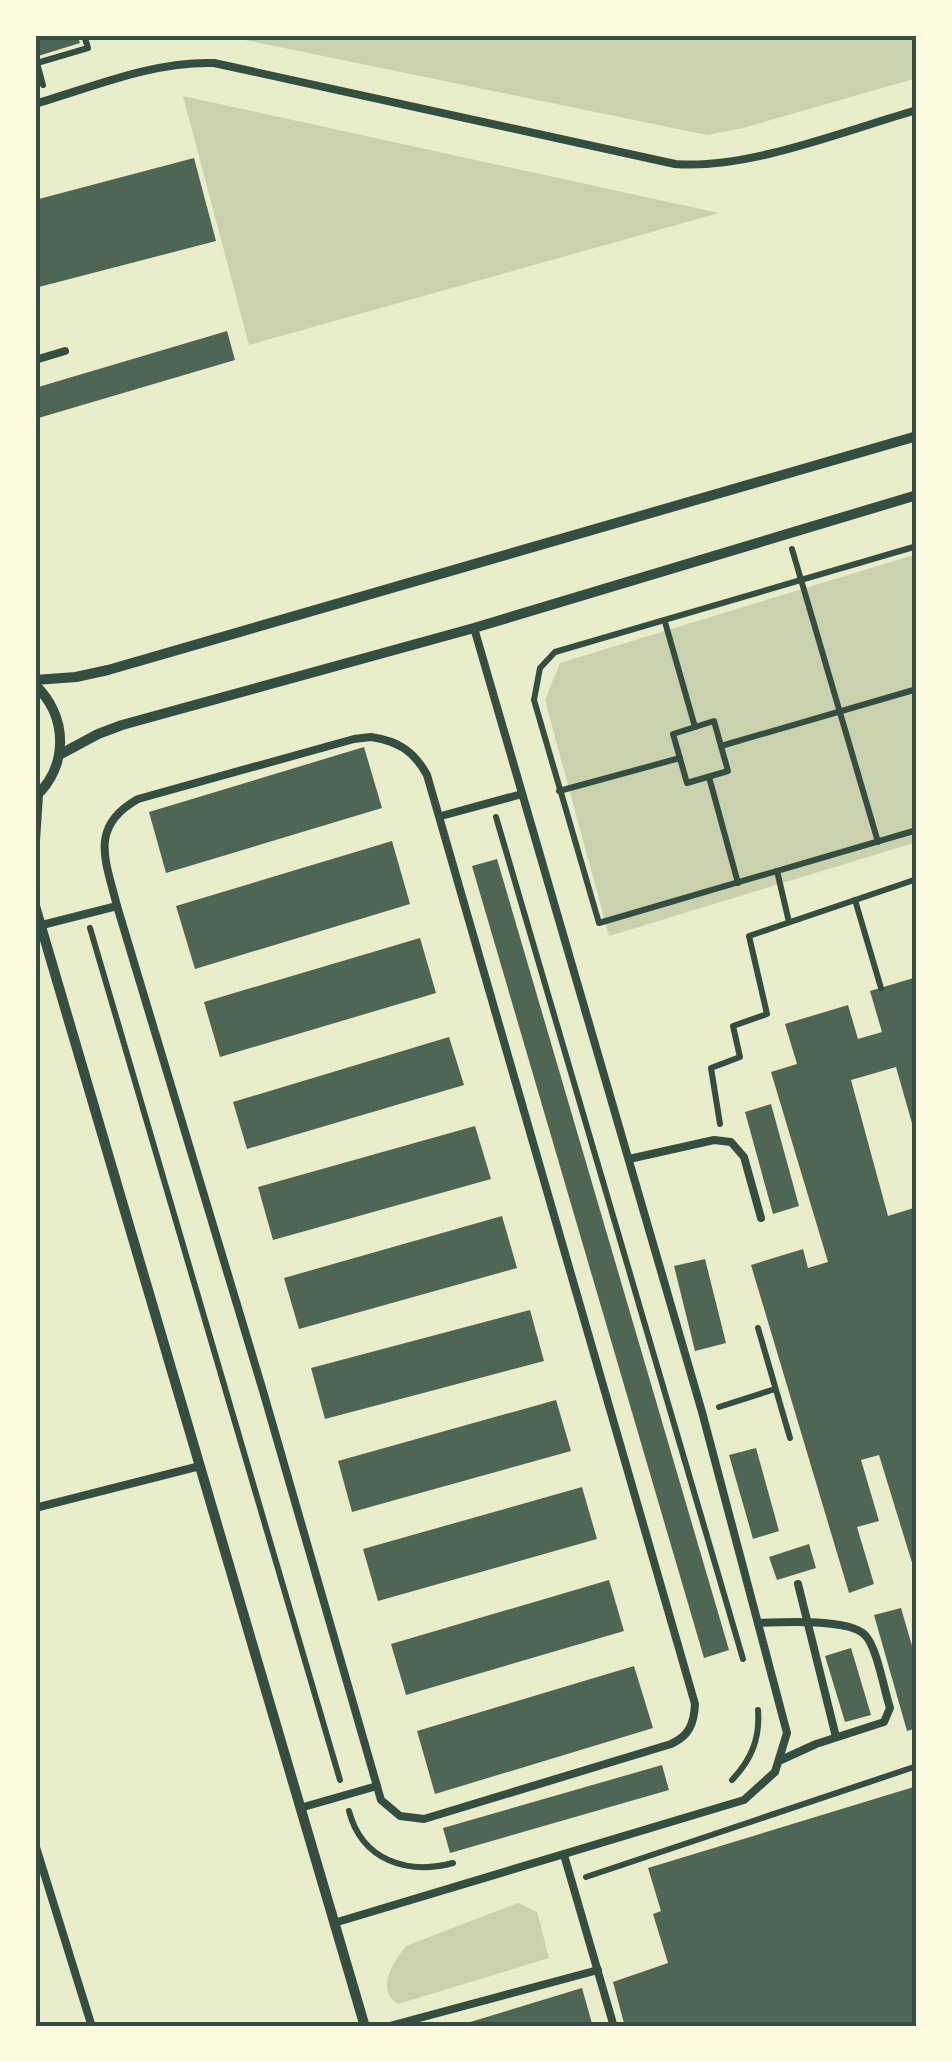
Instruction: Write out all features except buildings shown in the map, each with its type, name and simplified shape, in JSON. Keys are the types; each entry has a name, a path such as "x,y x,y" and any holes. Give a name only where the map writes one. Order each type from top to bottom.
{"street":[{"path":"35,682 108,670 917,436"},
{"path":"60,755 122,725 474,628 917,495"},
{"path":"35,682 56,713 61,734 56,770 37,796 35,841"},
{"path":"35,906 365,2027"}],"lane":[{"path":"35,104 151,69 191,62 214,63 696,166 745,159 917,110"},
{"path":"35,360 65,352"},
{"path":"334,1924 744,1800 766,1783 781,1760 787,1733 702,1412 474,628"},
{"path":"354,738 388,740 417,757 441,816 695,1704 694,1717 682,1739 671,1744 412,1819 390,1809 377,1786 102,846 106,832 124,807 138,799 354,738"},
{"path":"441,816 522,794"},
{"path":"42,925 117,906"},
{"path":"628,1160 722,1139 739,1148 744,1157 761,1218"},
{"path":"35,1508 200,1466"},
{"path":"798,1584 836,1737"},
{"path":"758,1623 852,1627 864,1633 890,1708 884,1722 781,1760"},
{"path":"300,1808 377,1786"},
{"path":"35,1844 92,2027"},
{"path":"564,1855 614,2027"},
{"path":"386,2027 598,1970"}],"path":[{"path":"46,94 37,63 88,48 84,35"},
{"path":"787,534 878,842"},
{"path":"917,546 555,652 540,668 534,700 599,924 917,830"},
{"path":"665,622 695,727"},
{"path":"721,746 917,689"},
{"path":"714,722 728,771 687,784 672,734 695,727 714,722"},
{"path":"559,791 680,758"},
{"path":"709,777 738,883"},
{"path":"492,802 746,1669"},
{"path":"777,871 789,922"},
{"path":"722,1139 711,1068 740,1057 732,1026 767,1014 749,936 917,879"},
{"path":"856,900 881,988"},
{"path":"86,914 352,1823 363,1839 392,1863 429,1869 467,1859"},
{"path":"758,1328 790,1438"},
{"path":"722,1787 752,1754 759,1723 758,1707"}],"green space":[{"path":"221,35 917,35 917,78 707,135"},
{"path":"183,96 719,213 249,345"},
{"path":"917,554 917,842 609,936 545,700 560,663"},
{"path":"518,1903 537,1912 549,1958 398,2004 391,1998 388,1976 406,1946"}]}
